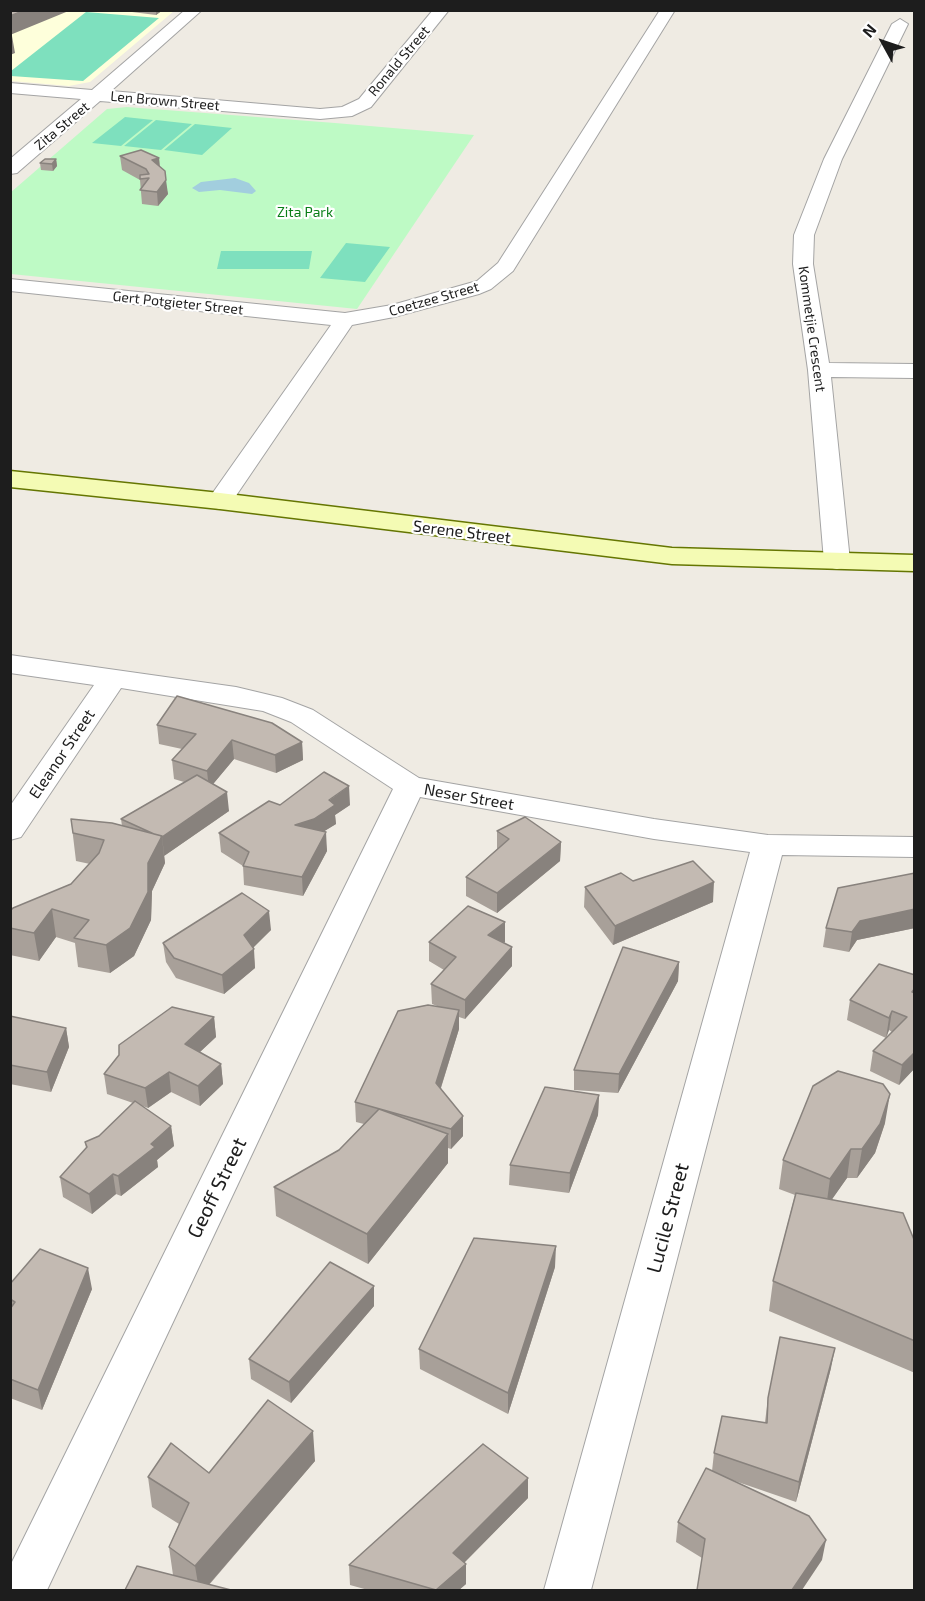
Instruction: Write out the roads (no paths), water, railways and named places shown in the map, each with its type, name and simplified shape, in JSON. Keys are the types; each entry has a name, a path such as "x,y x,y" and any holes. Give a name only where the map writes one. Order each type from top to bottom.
{"street":[{"name":"Zita Street","path":"10,169 195,10"},
{"name":"Ronald Street","path":"320,114 346,112 364,103 442,10"},
{"name":"Coetzee Street","path":"345,320 394,311 472,291 497,276 506,267 668,10"},
{"name":"Kommetjie Crescent","path":"837,561 819,370 803,264 804,235 833,159 902,21"},
{"name":"Len Brown Street","path":"10,88 320,114"},
{"name":"Gert Potgieter Street","path":"10,285 345,320"},
{"path":"220,501 345,320"},
{"path":"819,370 915,371"},
{"name":"Serene Street","path":"10,479 220,501 672,556 915,563"},
{"name":"Neser Street","path":"10,664 246,698 279,707 302,716 410,786 654,829 768,845 915,848"},
{"name":"Eleanor Street","path":"10,830 113,678"},
{"name":"Geoff Street","path":"24,1590 410,786"},
{"name":"Lucile Street","path":"568,1590 768,845"}],"water":[{"path":"235,178 249,183 256,191 252,194 220,190 199,192 192,188 201,182"}],"park label":[{"name":"Zita Park","path":"305,212"}]}
